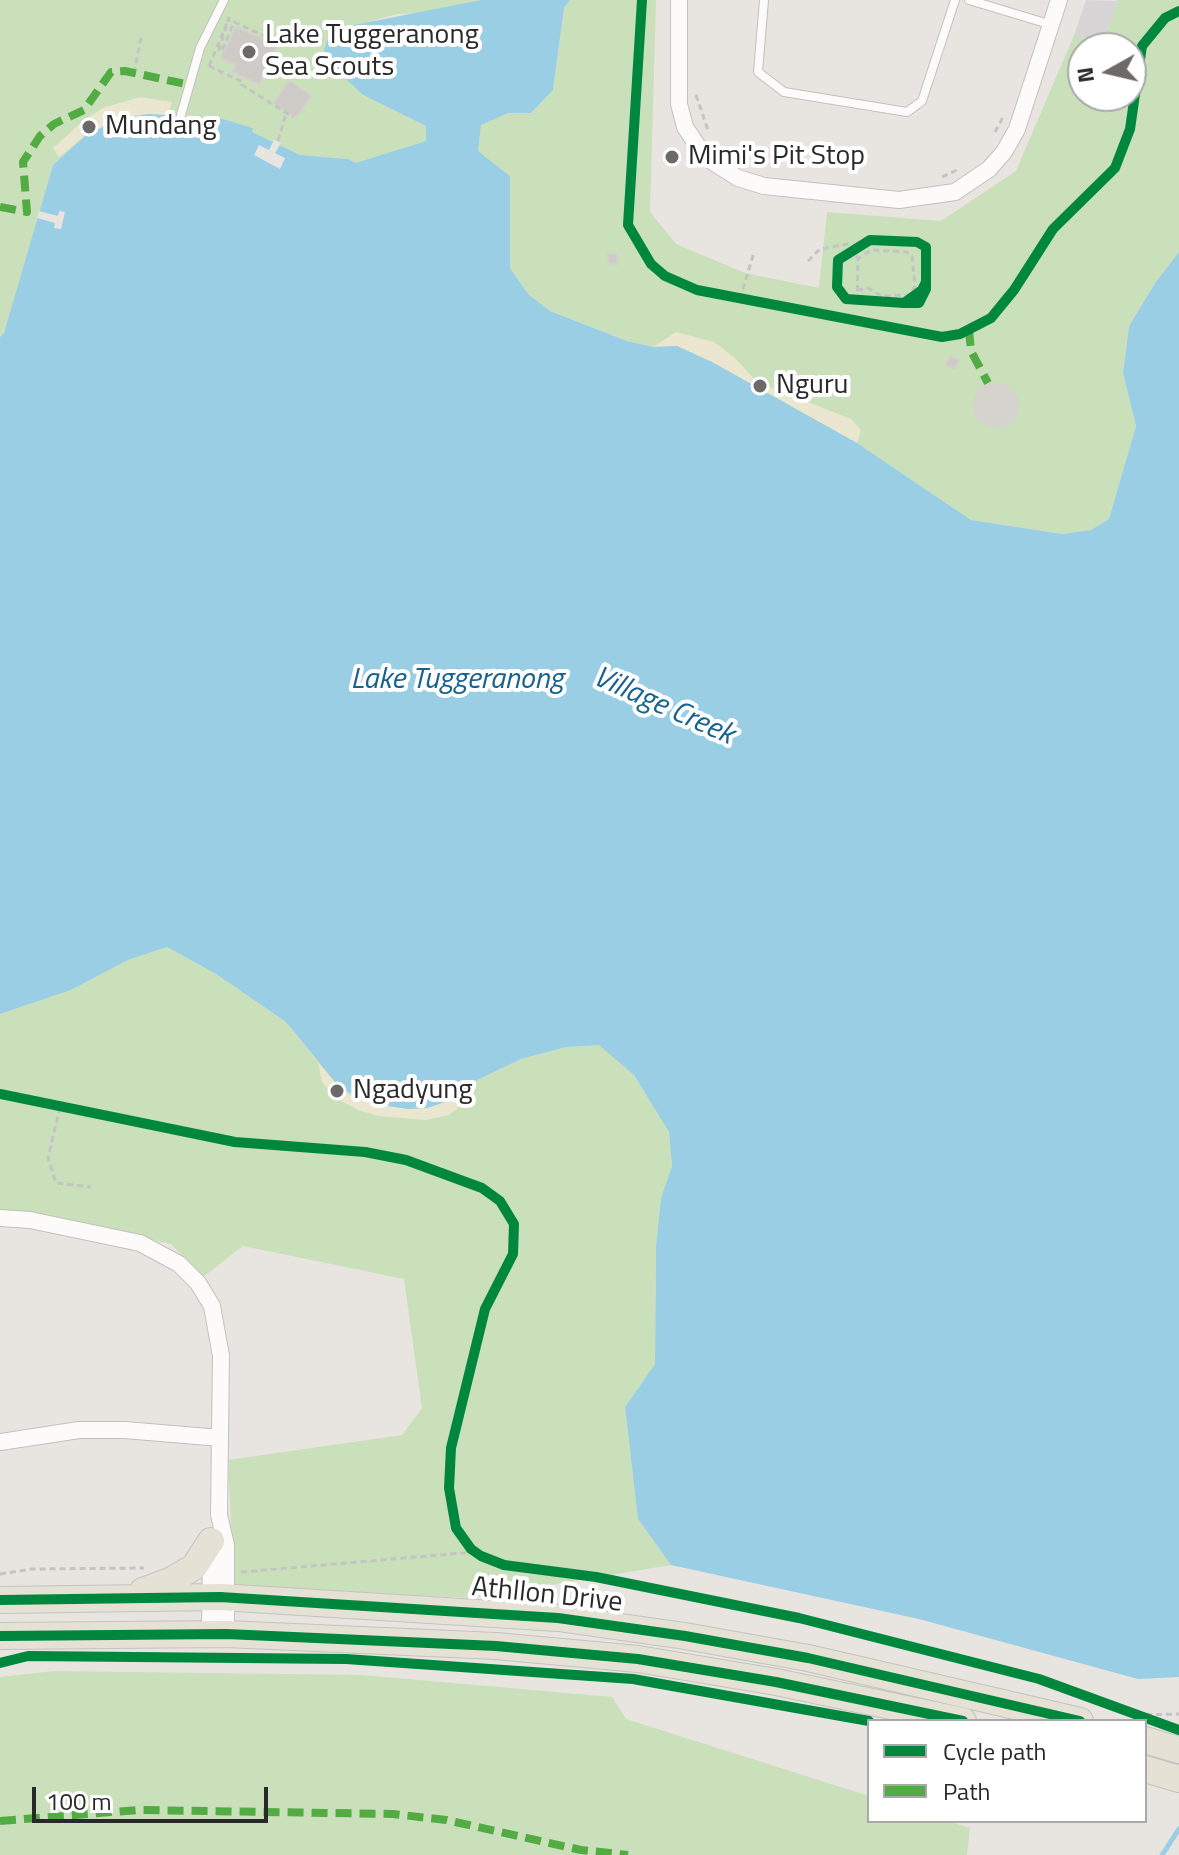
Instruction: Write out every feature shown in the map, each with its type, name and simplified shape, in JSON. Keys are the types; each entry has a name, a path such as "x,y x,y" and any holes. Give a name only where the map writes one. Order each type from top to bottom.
{"main road":[{"path":"117,1598 170,1581 194,1567 211,1541"},
{"name":"Athllon Drive","path":"0,1600 218,1597 544,1617 685,1636 931,1684 1072,1719"},
{"name":"Athllon Drive","path":"0,1636 218,1634 496,1646 638,1659 776,1682 953,1719"},
{"path":"1148,1727 1179,1750"},
{"path":"1147,1770 1179,1779"}],"street":[{"path":"679,0 679,104 685,127 705,157 738,178 764,186 899,200 955,192 989,169 1004,152 1017,129 1059,0"},
{"path":"0,1218 30,1220 140,1243 179,1264 198,1283 212,1306 219,1331 219,1515 226,1545 218,1597"},
{"path":"0,1442 79,1430 125,1430 220,1438"},
{"path":"218,1634 218,1597 211,1541 219,1515"}],"lane":[{"path":"181,115 198,55 224,0"},
{"path":"764,0 758,72 784,92 907,112 922,101 955,0"},
{"path":"969,0 1052,25"}],"path":[{"path":"209,66 229,18 219,50 222,51 234,22 268,40"},
{"path":"134,73 141,37"},
{"path":"198,55 209,66 243,82 242,85 293,117"},
{"path":"696,96 713,142"},
{"path":"991,140 1007,105"},
{"path":"278,141 286,113"},
{"path":"937,179 963,167"},
{"path":"855,280 870,240 891,246 912,256 924,278 922,290 904,303"},
{"path":"891,246 917,242"},
{"path":"808,261 820,249 849,244 855,280"},
{"path":"855,280 882,281 892,286 899,275 891,246"},
{"path":"740,299 754,252"},
{"path":"838,260 855,280 881,296 910,295 924,278"},
{"path":"899,275 924,278"},
{"path":"855,280 904,303 919,303"},
{"path":"726,296 755,302"},
{"path":"46,1104 74,1110"},
{"path":"60,1107 48,1158 56,1183 91,1187"},
{"path":"462,1539 481,1556"},
{"path":"1122,1711 1135,1719"},
{"path":"1148,1727 1179,1714"}],"shaded area":[{"path":"1086,0 1118,1 1107,32 1075,32"},
{"path":"996,382 1012,389 1019,405 1012,421 996,428 980,421 973,405 980,389"}],"green space":[{"path":"0,0 481,0 425,13 397,14 333,32 347,80 363,95 426,126 426,141 372,160 356,163 348,159 300,155 251,132 253,128 197,116 148,114 121,118 86,135 53,165 4,334 0,337"},
{"path":"570,0 656,0 650,212 676,244 745,273 819,288 827,212 941,221 1016,171 1067,51 1067,112 1147,112 1147,32 1107,32 1118,1 1115,0 1179,0 1179,252 1155,283 1129,326 1123,373 1136,426 1109,519 1091,530 1062,534 971,520 857,443 712,362 677,346 653,347 627,341 550,311 528,294 510,268 510,176 478,151 481,124 508,113 531,113 553,90 564,8"},
{"path":"167,947 216,974 286,1022 318,1062 471,1083 521,1059 566,1047 599,1044 634,1075 669,1131 672,1166 661,1198 656,1246 655,1364 625,1407 638,1519 671,1565 471,1598 234,1586 228,1460 402,1435 422,1408 404,1279 243,1246 203,1277 171,1244 27,1212 0,1211 0,1014 71,990 128,960"},
{"path":"54,1671 362,1675 612,1697 626,1719 867,1795 867,1823 954,1823 970,1828 967,1855 0,1855 0,1677"}],"sand":[{"name":"Mundang","path":"140,97 172,102 168,116 86,135 59,157 53,148 85,119 103,108"},
{"name":"Nguru","path":"676,332 714,342 734,357 757,382 851,419 861,430 857,443 712,362 677,346 653,347"},
{"name":"Ngadyung","path":"318,1062 340,1088 355,1098 408,1109 427,1108 466,1095 464,1103 449,1115 426,1120 379,1116 358,1110 334,1097 322,1082"}],"water":[{"name":"Lake Tuggeranong","path":"481,0 570,0 564,8 553,90 531,113 508,113 481,125 478,151 510,176 510,268 528,294 550,311 627,341 653,347 677,346 712,362 857,443 971,520 1062,534 1091,530 1109,519 1136,426 1123,373 1129,326 1155,283 1179,252 1179,1677 1138,1679 919,1619 671,1565 638,1519 625,1407 655,1364 656,1246 661,1198 672,1166 669,1132 634,1075 599,1045 566,1047 521,1059 471,1083 466,1095 427,1108 408,1109 374,1104 340,1088 286,1022 216,974 167,947 128,960 71,990 0,1014 0,337 4,333 53,165 86,135 121,118 148,114 219,118 253,128 252,132 300,155 348,159 356,163 426,141 426,126 363,95 347,80 324,51 327,41 333,32 344,27"}],"pier":[{"path":"274,140 281,143 275,153 285,158 280,169 254,155 259,145 269,150"},
{"path":"39,211 58,216 59,211 65,212 61,229 54,228 55,223 37,218"}],"building":[{"name":"Lake Tuggeranong Sea Scouts","path":"236,27 277,46 259,84 233,72 236,65 221,58"},
{"path":"289,81 311,96 295,118 274,103"},
{"path":"608,254 617,254 617,264 609,264"},
{"path":"950,356 959,360 955,369 946,365"}],"waterway":[{"path":"1162,1855 1179,1829"}],"marked path":[{"path":"0,207 27,212 23,162 40,136 54,124 84,110 111,72 125,71 190,85"},
{"path":"969,330 971,351 988,383"},
{"path":"0,1821 138,1810 393,1814 446,1820 581,1850 628,1855"}],"cycle path":[{"path":"642,0 628,225 651,264 665,276 697,290 942,337 960,334 991,318 1014,290 1053,229 1115,168 1130,129 1142,46 1165,18 1179,11"},
{"path":"904,303 846,299 837,287 838,260 870,240 917,242 926,247 926,289 919,303 904,303 922,290 926,282"},
{"path":"0,1094 235,1142 365,1152 406,1160 482,1188 500,1201 514,1224 513,1254 485,1309 451,1448 449,1488 456,1528 471,1549 481,1556 504,1565 596,1577 799,1618 1039,1679 1179,1730"},
{"path":"0,1600 220,1597 558,1618 808,1658 1071,1719"},
{"path":"0,1636 226,1634 496,1646 638,1659 776,1682 953,1719"},
{"path":"0,1663 28,1656 346,1659 633,1679 867,1721"}],"place":[{"name":"Lake Tuggeranong Sea Scouts","path":"249,52"},
{"name":"Mundang","path":"89,127"},
{"name":"Mimi's Pit Stop","path":"672,157"},
{"name":"Nguru","path":"760,386"},
{"name":"Ngadyung","path":"337,1091"}],"water label":[{"name":"Village Creek","path":"663,707"}]}
